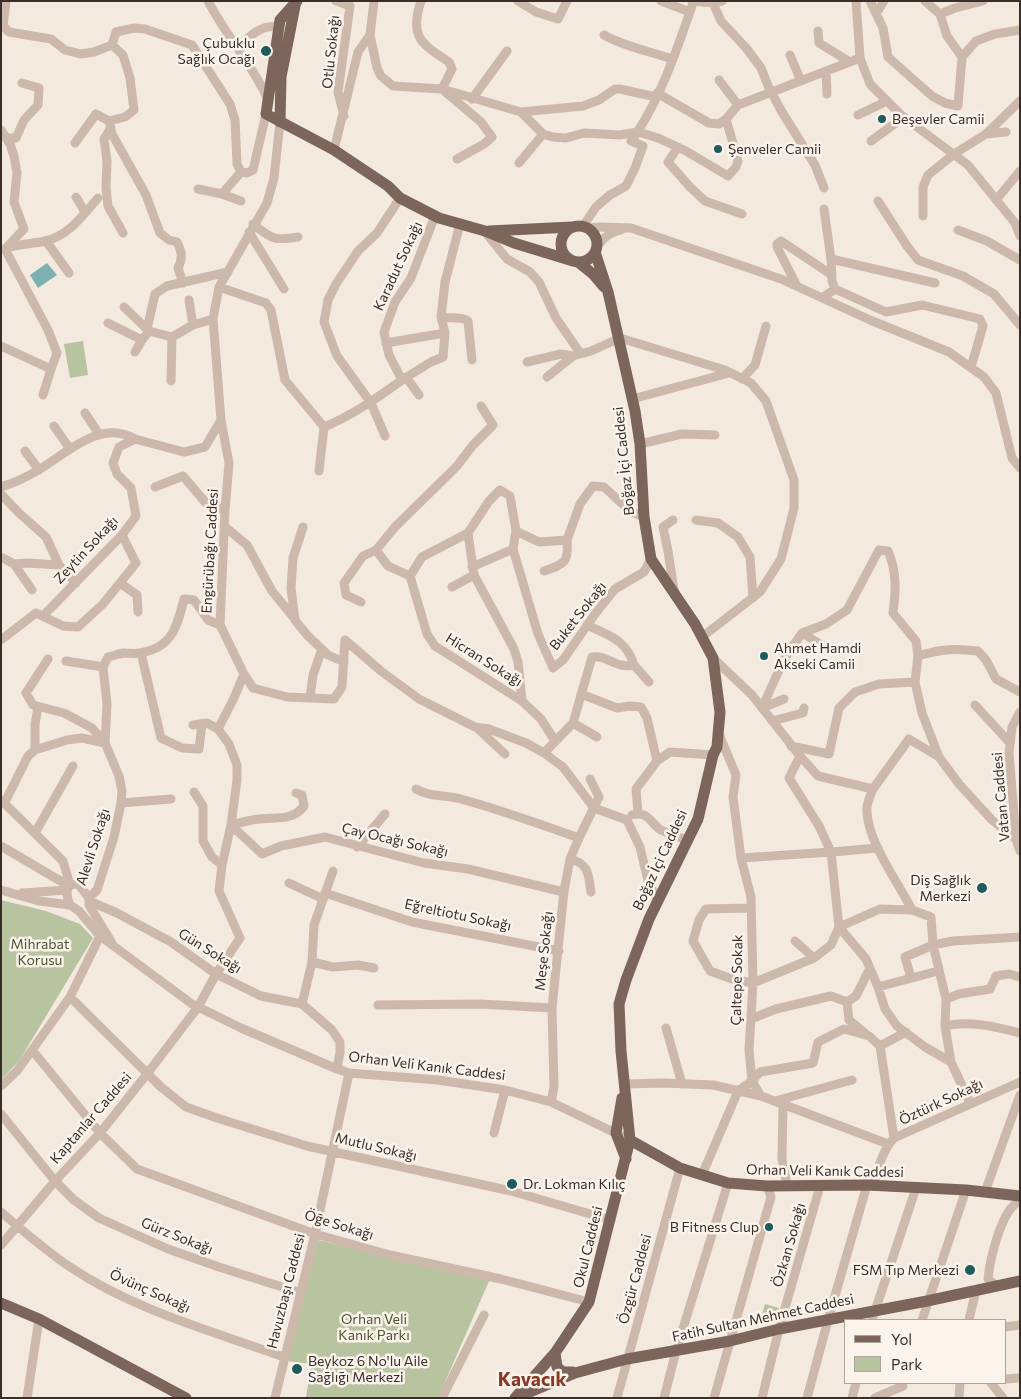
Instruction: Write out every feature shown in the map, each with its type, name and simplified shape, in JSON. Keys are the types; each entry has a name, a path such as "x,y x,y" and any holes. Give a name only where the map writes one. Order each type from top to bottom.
{"main road":[{"path":"296,3 280,20 266,114 334,150 388,186 400,198 435,216 575,261 588,260 596,250 594,234 581,227 485,231"},
{"path":"280,122 281,77 296,3"},
{"path":"581,227 563,235 564,253 600,281 608,292"},
{"name":"Boğaz İçi Caddesi","path":"596,250 620,338 632,399 640,444 644,517 651,559 702,637 713,658 720,712 717,747 713,755 698,819 649,919 626,980 620,1004 621,1052 630,1140"},
{"path":"625,1084 616,1133 626,1159"},
{"name":"Okul Caddesi","path":"516,1398 555,1353 590,1302 630,1140"},
{"name":"Orhan Veli Kanık Caddesi","path":"630,1140 680,1168 728,1183 767,1186 870,1186 966,1190 1020,1196"},
{"name":"Fatih Sultan Mehmet Caddesi","path":"516,1398 575,1373 627,1359 730,1341 828,1320 873,1315 927,1300 1020,1280"},
{"path":"1,1304 39,1319 186,1398"},
{"path":"555,1353 557,1367 563,1372 575,1373"}],"street":[{"path":"6,1 3,26 9,32 50,39 65,50 81,54 94,52 112,45"},
{"path":"208,1 218,20 260,82 268,100"},
{"name":"Otlu Sokağı","path":"336,1 350,6 338,92 344,116"},
{"path":"374,1 370,36 377,68 381,76 393,86 442,89 521,112 583,106 598,100 615,89 620,89 657,95 709,123 719,124 738,105 860,58"},
{"path":"421,1 416,26 420,39 449,62 452,69 442,89"},
{"path":"518,1 536,12 558,19 567,1"},
{"path":"661,1 690,12"},
{"path":"856,1 860,58 870,84 904,117 968,165 1015,223 1020,236"},
{"path":"870,1 883,28 888,57 932,96 945,103 958,106 962,57 976,41 995,34 1020,30"},
{"path":"876,14 884,1"},
{"path":"925,1 940,14 947,36 962,57"},
{"path":"940,14 954,5 983,1"},
{"path":"581,227 596,207 610,195 626,186 635,168 643,146 631,141 638,132 657,95 672,60 692,2 718,2 720,20 747,49 761,68 782,112 815,165 824,188"},
{"path":"238,49 248,37 263,28 279,27"},
{"path":"112,45 116,32 134,28 145,29 192,45 230,104 236,120 237,164 241,172"},
{"path":"818,31 818,43 850,62"},
{"path":"334,150 344,116 358,52 370,36"},
{"path":"604,36 619,44 649,51 672,60"},
{"path":"112,45 123,55 130,78 134,110 110,125 104,139 107,161 106,188 108,206 123,233"},
{"path":"472,99 507,51"},
{"path":"790,55 801,82"},
{"path":"826,71 827,94"},
{"path":"720,80 738,105"},
{"path":"4,134 16,138 24,120 38,105 40,88 22,83"},
{"path":"442,89 481,122 492,138 457,159"},
{"path":"858,115 887,101"},
{"path":"922,216 923,187 928,175 954,154 986,134 1020,101"},
{"path":"521,112 543,134 553,137 566,138 584,133 620,135 638,132 658,138 678,147 728,176 736,167 738,161 726,119"},
{"path":"75,144 96,114 110,125 112,134 146,195 160,233 169,240 177,242 182,260 178,268 183,283"},
{"path":"241,172 247,173 253,170 266,114"},
{"path":"871,141 904,117"},
{"name":"Engürübağı Caddesi","path":"280,122 274,178 267,203 219,286 212,319 221,420 229,463 220,625 253,688 287,698 334,699 342,687 345,640 381,671 419,699 476,727 489,729 526,743 544,753 563,767 594,808"},
{"path":"986,134 1006,132"},
{"path":"3,249 24,229 14,202 17,173 14,156 4,134"},
{"path":"519,163 543,134"},
{"path":"678,147 668,162 690,187 705,200 742,214"},
{"path":"996,200 1016,182 1020,171"},
{"path":"222,194 241,172"},
{"path":"198,189 222,194 241,201"},
{"path":"76,197 85,212"},
{"path":"3,249 46,241 69,230 98,198"},
{"path":"385,436 370,403 337,356 324,322 328,300 336,284 358,251 377,233 400,198"},
{"path":"878,201 918,260 964,276 994,294 1020,325"},
{"path":"824,209 835,289"},
{"name":"Karadut Sokağı","path":"419,395 404,378 389,355 384,332 395,302 411,278 435,216"},
{"path":"324,426 345,418 370,403 404,378 443,357 445,333 441,317 445,282 460,224"},
{"path":"581,227 631,228 781,279 870,320 949,352 984,377 996,393 1012,458 1020,468"},
{"path":"251,228 275,240 298,237"},
{"path":"251,228 284,289"},
{"path":"596,250 603,237 631,228"},
{"path":"958,230 987,241 1020,260"},
{"path":"485,231 507,258 530,272 539,282 576,355"},
{"path":"46,241 69,273"},
{"path":"797,286 777,247 777,244 781,241 832,275"},
{"path":"3,249 48,330 56,353 43,395"},
{"path":"831,259 936,283"},
{"path":"135,352 148,330 155,294 167,286 228,272"},
{"path":"219,286 266,302 271,310 284,380 324,426 319,471"},
{"path":"822,298 835,289"},
{"path":"835,289 886,312 922,306 980,319 983,326 971,367"},
{"path":"189,300 193,325"},
{"path":"124,307 148,330 172,337 193,325 212,319"},
{"path":"441,317 451,319 464,318 468,321 472,360"},
{"path":"108,322 142,340"},
{"path":"742,379 755,365 766,326"},
{"path":"386,343 445,333"},
{"path":"171,381 172,337"},
{"path":"527,362 561,354 576,355 591,351 620,338 725,370 751,383 766,401 794,480 794,508 781,559 760,592 702,637"},
{"path":"1,346 51,370"},
{"path":"547,377 576,355"},
{"path":"632,399 729,373"},
{"path":"361,602 346,595 344,583 363,556 376,550 395,527 457,466 473,445 493,425 481,406"},
{"path":"84,413 99,434"},
{"path":"1,487 39,470 83,440 99,434 126,433 136,439 184,452 205,447 221,420"},
{"path":"54,426 70,448"},
{"path":"640,444 682,434 715,435"},
{"name":"Zeytin Sokağı","path":"43,616 122,535 136,516 131,488 117,474 113,463 120,446 136,439"},
{"path":"26,451 39,470"},
{"path":"155,487 183,476 206,503 225,510"},
{"path":"544,571 559,566 566,561 568,553 567,540 580,504 592,486 604,487 630,510 644,517"},
{"name":"Buket Sokağı","path":"468,533 489,501 500,490 510,496 516,531 513,548 538,634 553,668 563,660 615,589 644,572 651,559"},
{"path":"1,494 46,537 59,565 76,583"},
{"path":"673,520 663,527 674,593"},
{"path":"696,520 718,523 738,538 750,557 753,598"},
{"path":"224,526 247,545 272,591 307,635 328,656 344,662"},
{"path":"295,620 291,588 293,558 303,527"},
{"path":"516,531 539,542 567,540"},
{"path":"376,550 388,566 410,576 422,557 468,533 473,571 514,649 518,662 522,701"},
{"path":"1,640 36,613 63,626 78,627 103,604 136,563 122,535"},
{"path":"452,587 473,571 513,548"},
{"path":"762,708 784,659 802,633 826,624 848,610 879,550 888,551 893,562 896,586 893,613 916,641 918,656 915,682 922,713 939,757 959,784 992,820 1016,839"},
{"path":"1,557 14,564 32,590"},
{"path":"14,564 59,565"},
{"name":"Hicran Sokağı","path":"410,576 427,634 435,646 522,701 541,718 555,741"},
{"path":"120,583 136,595 138,612"},
{"path":"66,661 103,667 108,657 156,649 170,639 179,618 184,599 194,600 208,620 220,625"},
{"path":"587,625 622,642 632,656 634,665 649,682"},
{"path":"802,633 825,647"},
{"path":"918,656 952,648 978,651 986,660 996,679 1020,692"},
{"path":"310,698 313,675 322,649"},
{"path":"141,653 160,738 182,748 199,749 197,725 207,723 218,729 230,744 237,765 237,780 231,825 222,865 212,857 203,841 203,806 194,792"},
{"path":"544,753 573,723 592,657 599,656 625,667 634,665"},
{"path":"48,658 26,693 33,705 64,713 92,728 105,743"},
{"path":"713,658 752,696 818,776 872,789"},
{"name":"Alevli Sokağı","path":"89,901 97,890 114,837 122,791 119,776 105,743 107,704 103,667"},
{"path":"218,729 244,674"},
{"path":"792,746 829,754 839,708 855,692 879,684 915,682"},
{"path":"581,694 617,708 641,707 647,718 657,761"},
{"path":"762,708 784,699"},
{"path":"975,705 1010,744"},
{"path":"35,750 35,724 38,707"},
{"path":"772,721 803,713 804,708"},
{"name":"Vatan Caddesi","path":"1020,712 1012,727 1009,753 1016,839 1020,851"},
{"path":"573,723 598,737"},
{"path":"476,727 505,754"},
{"name":"Çaltepe Sokak","path":"718,731 736,775 733,797 741,858 751,897 753,983 749,1050 752,1081 762,1096"},
{"path":"70,905 67,897 71,887 63,861 3,802 28,756 35,750 67,740 82,738 105,743"},
{"path":"912,910 878,848 868,825 866,809 872,789 909,739 939,757"},
{"path":"638,813 636,789 657,761 670,752 713,755"},
{"path":"751,908 706,908 699,920 693,941 710,971 732,979 753,983 814,958 831,945 839,927 831,852 819,826 789,778 800,756"},
{"path":"35,833 73,766"},
{"path":"590,780 599,797 594,808 627,820 640,847 648,881 658,901"},
{"path":"416,789 426,794 457,798 496,809 578,838"},
{"path":"231,825 298,814 304,806 304,800 302,795 296,793"},
{"name":"Alevli Sokağı","path":"121,804 171,799"},
{"name":"Meşe Sokağı","path":"551,1102 554,1087 552,1008 564,892 570,860 578,838 594,808"},
{"path":"627,820 632,815 638,813 646,814 661,829 687,840"},
{"path":"357,846 385,814"},
{"name":"Çay Ocağı Sokağı","path":"231,825 262,854 281,846 325,838 424,864 468,869 564,892"},
{"path":"1,846 71,887 89,901 114,946"},
{"path":"741,858 878,848"},
{"path":"570,860 579,862 586,868 591,892"},
{"name":"Kaptanlar Caddesi","path":"1,1245 55,1181 100,1133 147,1074 198,1007 216,974 240,938 219,891 222,865"},
{"path":"333,871 314,926 312,962 302,1004 332,1030 340,1042 337,1069"},
{"name":"Eğreltiotu Sokağı","path":"289,884 412,922 559,951"},
{"path":"13,894 71,887"},
{"path":"1,890 70,905"},
{"path":"79,911 86,910 89,901"},
{"name":"Gün Sokağı","path":"89,901 117,913 171,942 216,974 260,996 302,1004"},
{"name":"Orhan Veli Kanık Caddesi","path":"70,905 79,911 100,936 198,1007 241,1028 337,1069 349,1073 438,1080 505,1090 551,1102 630,1140"},
{"path":"839,927 880,909 912,910 931,917 933,944 946,999 945,1026 951,1062 970,1103"},
{"path":"102,925 108,915 117,913"},
{"path":"839,927 866,959 885,1008 897,1026 951,1062"},
{"path":"1,1086 17,1071 70,997 100,936"},
{"path":"911,978 905,957 933,944 1020,937"},
{"path":"795,940 814,958"},
{"path":"312,962 333,967 358,965 374,968"},
{"path":"847,1002 856,996 870,968"},
{"path":"878,987 938,971"},
{"path":"946,999 959,994 990,989 996,976 1009,974 1020,977"},
{"path":"751,1019 776,1009 831,996 847,1002"},
{"name":"Mutlu Sokağı","path":"70,997 161,1088 186,1107 246,1128 332,1152 511,1192 611,1220"},
{"path":"807,1398 828,1320 870,1186 891,1141 880,1046 849,1020 847,1002"},
{"path":"378,1005 480,1004 552,1008"},
{"path":"945,1026 958,1022 1020,1033"},
{"path":"666,1028 682,1084"},
{"path":"702,1175 738,1091 752,1081 760,1072 813,1063 818,1042 844,1029 869,1036"},
{"path":"880,1046 906,1032"},
{"name":"Öḡe Sokağı","path":"32,1050 100,1133 137,1169 315,1234 590,1302"},
{"name":"Havuzbaşı Caddesi","path":"275,1398 315,1234 349,1073"},
{"path":"779,1102 852,1080"},
{"name":"Öztürk Sokağı","path":"891,1141 970,1103 1020,1082"},
{"path":"625,1084 712,1085 762,1096 891,1141"},
{"path":"494,1133 505,1090"},
{"path":"984,1192 1018,1098 997,1092"},
{"path":"779,1102 782,1159 787,1185"},
{"name":"Gürz Sokağı","path":"1,1114 55,1181 74,1200 99,1218 168,1249 301,1293"},
{"name":"Özgür Caddesi","path":"617,1398 680,1168"},
{"path":"664,1398 676,1351 728,1183"},
{"path":"714,1398 772,1197 767,1186"},
{"name":"Özkan Sokağı","path":"762,1398 779,1329 820,1186"},
{"path":"873,1315 916,1188"},
{"path":"922,1319 927,1300 966,1190"},
{"path":"996,1286 988,1279 990,1262 1008,1212 1016,1202 1020,1201"},
{"name":"Övünç Sokağı","path":"1,1212 70,1267 110,1290 156,1311 284,1357"},
{"path":"969,1319 976,1290"},
{"path":"442,1398 484,1315"},
{"path":"26,1398 39,1319"},
{"path":"1006,1327 1020,1325"},
{"path":"1006,1379 1020,1378"},
{"path":"852,1398 856,1384"},
{"path":"875,1398 904,1384 903,1398"},
{"path":"959,1398 960,1384"},
{"path":"992,1384 1003,1398"}],"green space":[{"path":"83,341 88,375 70,378 64,344"},
{"name":"Mihrabat Korusu","path":"1,900 46,911 80,924 93,938 19,1061 1,1080"},
{"name":"Orhan Veli Kanık Parkı","path":"318,1240 489,1281 438,1398 306,1398 311,1364 287,1361"},
{"path":"765,1304 779,1308 776,1319 760,1322"}],"water":[{"path":"47,263 57,275 38,288 30,275"}],"place":[{"name":"Çubuklu Sağlık Ocağı","path":"266,51"},
{"name":"Beşevler Camii","path":"882,119"},
{"name":"Şenveler Camii","path":"718,149"},
{"name":"Ahmet Hamdi Akseki Camii","path":"764,656"},
{"name":"Diş Sağlık Merkezi","path":"982,888"},
{"name":"Dr. Lokman Kılıç","path":"512,1184"},
{"name":"B Fitness Clup","path":"769,1227"},
{"name":"FSM Tıp Merkezi","path":"970,1270"},
{"name":"Beykoz 6 No'lu Aile Saḡlıḡı Merkezi","path":"297,1369"}],"district":[{"name":"Kavacık","path":"532,1380"}]}
